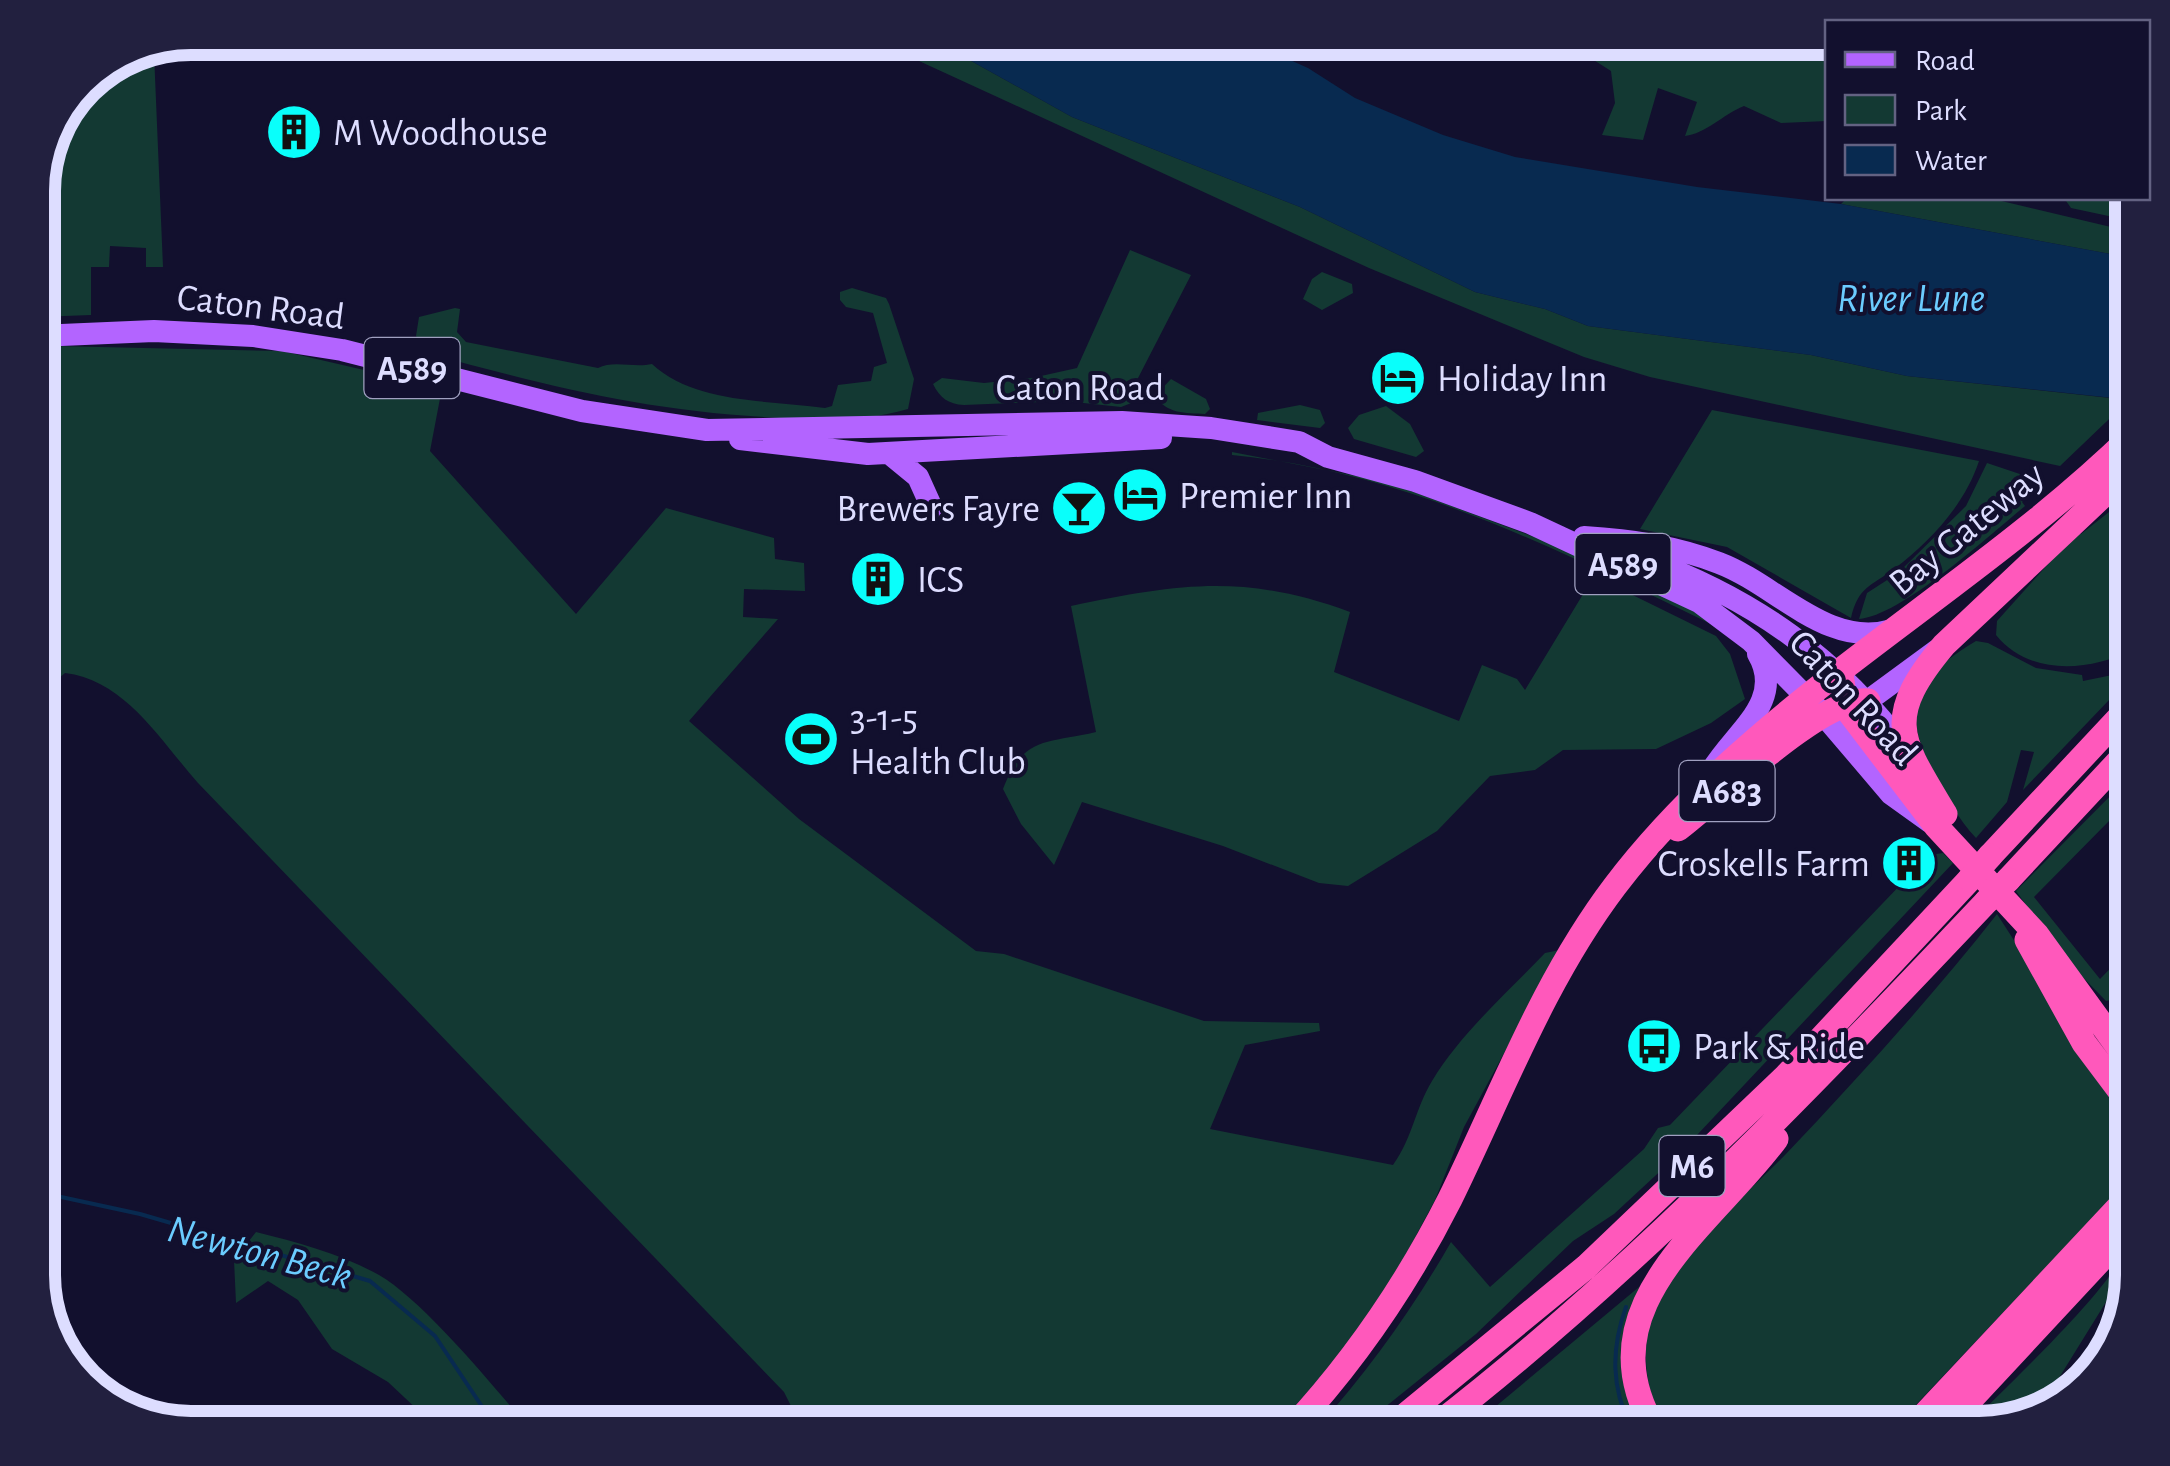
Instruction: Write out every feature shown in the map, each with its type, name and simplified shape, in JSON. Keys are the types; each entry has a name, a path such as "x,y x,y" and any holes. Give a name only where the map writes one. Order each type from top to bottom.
{"highway":[{"name":"Bay Gateway","path":"1836,702 1901,628 2061,500 2115,451"},
{"name":"Bay Gateway","path":"1944,645 2115,483"},
{"name":"Caton Road","path":"1944,645 1917,677 1904,715 1908,752 1946,815 1958,846"},
{"name":"Caton Road","path":"1836,702 1936,826 2048,948 2115,1042"},
{"name":"A683","path":"1307,1411 1370,1337 1407,1278 1537,1013 1586,929 1630,866 1706,783 1836,702"},
{"name":"A683","path":"1630,866 1836,702"},
{"name":"M6","path":"1410,1411 1600,1253 1786,1076 2115,722"},
{"name":"M6","path":"1454,1411 1600,1290 1823,1074 2115,764"},
{"name":"Caton Road","path":"2014,914 2084,1042 2115,1084"},
{"path":"1647,1411 1633,1364 1634,1340 1646,1299 1674,1255 1752,1172 1823,1074"},
{"path":"1929,1411 2115,1221"},
{"path":"1958,1411 2115,1224"}],"main road":[{"name":"Caton Road","path":"55,335 154,331 252,336 335,348 582,411 825,451 890,454 1082,444 1143,431"},
{"name":"Caton Road","path":"708,430 718,426 1143,431 1298,457 1328,456 1415,481 1530,524 1657,579 1699,602 1908,752"},
{"name":"A589","path":"794,428 818,439 1058,435 1082,444"},
{"path":"890,454 918,478 932,508"},
{"name":"Caton Road","path":"1530,524 1584,536 1709,585 1764,614 1836,702"},
{"path":"1584,536 1644,541 1719,563 1840,632 1876,635 1901,628"},
{"path":"1706,783 1723,752 1763,704 1769,678 1751,642"},
{"name":"A683","path":"1836,702 1944,645"}],"green space":[{"path":"906,55 961,55 1072,117 1300,207 1475,292 1545,309 1588,326 1811,355 1907,376 2115,398 2115,413 2060,466 1650,377 1584,357 1369,268"},
{"path":"1586,55 1825,55 1825,121 1781,123 1744,106 1685,136 1697,102 1658,88 1643,140 1602,135 1615,103 1611,71"},
{"path":"154,61 163,267 146,267 146,248 110,246 109,267 91,267 91,315 55,316 55,182 60,156 78,115 95,95 115,78"},
{"path":"1845,200 1997,200 2115,228 2115,255 1841,204"},
{"path":"2065,200 2115,200 2115,217 2071,208"},
{"path":"1130,250 1191,275 1137,380 1134,402 1121,407 1065,401 964,405 949,402 939,393 933,384 942,378 984,383 1077,368"},
{"path":"1322,272 1352,284 1353,293 1322,310 1303,299 1312,279"},
{"path":"852,288 886,298 889,304 914,379 908,409 872,417 818,419 676,409 553,385 427,353 416,336 419,317 455,308 460,309 457,332 466,342 598,368 652,364 689,387 711,393 825,408 832,406 838,385 871,381 874,367 887,363 873,313 846,307 840,300 840,292"},
{"path":"55,346 282,351 442,388 430,451 576,614 666,508 774,538 775,559 804,563 805,591 744,589 743,617 778,619 689,721 799,819 976,951 1004,954 1204,1021 1319,1023 1320,1031 1245,1045 1210,1129 1393,1165 1426,1092 1456,1047 1545,953 1560,950 1464,1127 1435,1200 1396,1273 1351,1342 1291,1411 794,1411 784,1392 198,783 140,714 106,687 65,673 55,682"},
{"path":"1171,379 1206,399 1210,409 1205,414 1190,413 1165,406 1155,396"},
{"path":"1300,405 1320,410 1325,423 1320,428 1257,420 1258,413"},
{"path":"1386,406 1410,424 1424,451 1416,457 1354,439 1348,428 1359,415"},
{"path":"1712,410 1979,461 1965,492 1945,521 1908,558 1866,588 1851,618 1727,547 1640,529"},
{"path":"1232,452 1287,463 1232,455"},
{"path":"1987,463 2044,482 2022,502 2025,506 1921,590 1877,614 1859,619 1867,593 1898,573 1966,506"},
{"path":"1311,467 1387,482 1649,580 1719,628 1483,519 1422,497"},
{"path":"2115,507 2115,657 2079,666 2043,664 2026,658 1996,635 1997,621 2076,533 2081,534"},
{"path":"1594,576 1716,636 1730,654 1745,699 1711,723 1656,749 1563,750 1535,770 1490,776 1437,831 1348,886 1319,883 1223,846 1082,802 1054,865 1021,824 1003,789 1028,750 1050,741 1096,732 1071,606 1145,592 1211,586 1244,587 1312,600 1350,612 1334,672 1459,721 1482,665 1517,679 1525,690"},
{"path":"1976,641 1988,643 2036,668 2082,675 2083,681 2115,674 2115,694 2023,790 2034,752 2021,750 2007,802 1976,838 1934,773 1917,731 1918,697 1938,669"},
{"path":"2115,791 2115,823 2110,820 2034,897 2100,979 2115,964 2115,999 2106,1001 2067,961 2016,891"},
{"path":"1943,853 1953,863 1682,1151 1614,1214 1573,1241 1476,1334 1380,1411 1331,1411 1389,1339 1451,1242 1490,1287 1644,1149 1658,1128 1670,1125 1929,855"},
{"path":"1997,914 2115,1097 2115,1194 1910,1411 1658,1411 1648,1381 1646,1347 1653,1313 1670,1277 1700,1240 1867,1067"},
{"path":"256,1232 303,1244 379,1275 416,1304 458,1346 514,1411 419,1411 388,1382 332,1349 298,1300 268,1281 236,1303 234,1260"},
{"path":"2115,1268 2114,1289 2052,1390 2014,1406 1983,1411 2082,1310"},
{"path":"1645,1282 1645,1411 1490,1411"}],"water":[{"name":"River Lune","path":"961,55 1279,55 1355,98 1443,135 1515,157 1697,187 1841,204 2115,255 2115,398 1907,376 1811,355 1588,326 1545,309 1475,292 1300,207 1072,117"}],"waterway":[{"name":"Newton Beck","path":"55,1196 140,1214 370,1281 435,1336 485,1411"},
{"path":"1623,1411 1615,1368 1626,1307"}],"place":[{"name":"M Woodhouse","path":"294,132"},
{"name":"Holiday Inn","path":"1398,378"},
{"name":"Premier Inn","path":"1140,495"},
{"name":"Brewers Fayre","path":"1079,508"},
{"name":"ICS","path":"878,579"},
{"name":"3-1-5 Health Club","path":"811,739"},
{"name":"Croskells Farm","path":"1909,863"},
{"name":"Park & Ride","path":"1654,1046"}]}
